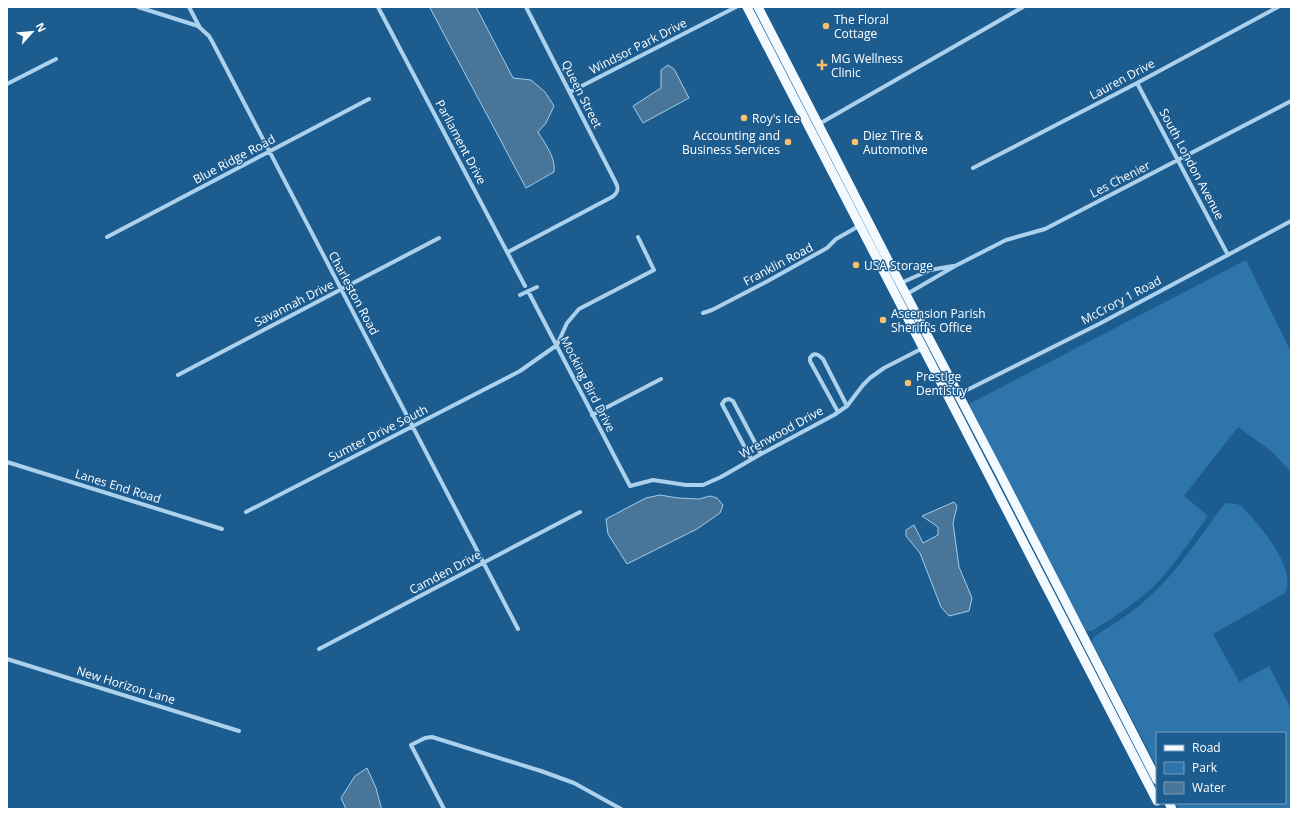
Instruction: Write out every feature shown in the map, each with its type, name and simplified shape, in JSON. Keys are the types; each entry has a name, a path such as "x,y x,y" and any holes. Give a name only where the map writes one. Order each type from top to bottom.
{"main road":[{"path":"747,7 1156,798"},
{"path":"758,7 819,124 898,288 907,294"},
{"path":"753,20 760,22 764,26 770,39 779,49"},
{"path":"794,97 802,104 814,123 819,124"},
{"path":"849,206 861,219 907,294 1156,778"},
{"path":"922,348 934,360 951,393 959,394"},
{"path":"966,431 976,436 987,457 999,472"}],"street":[{"path":"138,7 200,27"},
{"name":"Charleston Road","path":"190,7 200,27 209,36 213,43 518,629"},
{"name":"Parliament Drive","path":"378,7 525,286"},
{"name":"Queen Street","path":"508,252 616,195 618,190 616,182 526,7"},
{"name":"Windsor Park Drive","path":"570,92 736,7"},
{"path":"819,124 1023,7"},
{"name":"Lauren Drive","path":"973,168 1137,83 1278,7"},
{"path":"7,84 56,59"},
{"name":"South London Avenue","path":"1137,83 1228,255"},
{"name":"Blue Ridge Road","path":"107,237 369,99"},
{"name":"Les Chenier","path":"907,294 955,266 1006,240 1045,229 1291,101"},
{"name":"McCrory 1 Road","path":"959,394 1099,324 1291,221"},
{"name":"Franklin Road","path":"702,313 712,310 797,265 827,248 836,239 859,226"},
{"path":"557,345 567,323 579,309 654,270 638,237"},
{"name":"Savannah Drive","path":"178,375 439,238"},
{"name":"Les Chenier","path":"901,284 930,270 955,266"},
{"path":"520,295 537,287"},
{"name":"Mocking Bird Drive","path":"528,291 630,486"},
{"name":"Sumter Drive South","path":"246,512 520,371 557,345"},
{"name":"Wrenwood Drive","path":"630,486 653,480 686,485 703,485 721,477 838,412 847,406 870,378 884,368 922,348"},
{"path":"838,412 810,361 811,355 819,355 823,360 847,406"},
{"path":"592,415 661,379"},
{"path":"751,459 722,404 725,400 729,399 733,401 761,454"},
{"name":"Lanes End Road","path":"7,462 222,529"},
{"name":"Camden Drive","path":"319,649 580,512"},
{"name":"New Horizon Lane","path":"7,659 239,731"},
{"path":"444,809 411,745 425,738 432,738 541,771 574,783 621,809"}],"green space":[{"path":"1246,260 1291,352 1291,472 1271,451 1238,427 1184,496 1208,516 1178,557 1159,581 1144,595 1092,631 1086,631 969,404"},
{"path":"1227,503 1236,504 1240,505 1247,512 1274,546 1286,571 1287,583 1285,593 1213,634 1239,682 1269,666 1291,709 1291,809 1179,809 1176,804 1286,804 1286,732 1156,732 1156,765 1092,642 1094,637 1135,609 1163,583 1184,559 1222,507"}],"water":[{"path":"476,7 513,78 531,80 545,92 554,106 546,123 538,132 552,156 554,172 526,188 430,8"},
{"path":"668,65 674,69 689,98 643,123 633,106 661,88 661,70"},
{"path":"660,495 699,499 710,496 717,498 723,505 720,513 697,529 627,564 608,534 606,519 646,498"},
{"path":"954,502 957,506 953,523 959,567 972,598 969,611 949,616 941,607 920,553 906,536 906,530 914,525 923,543 938,535 938,527 922,516"},
{"path":"367,768 376,788 382,809 346,809 341,798 355,776"}],"place":[{"name":"The Floral Cottage","path":"826,26"},
{"name":"MG Wellness Clinic","path":"822,65"},
{"name":"Roy's Ice","path":"744,118"},
{"name":"Accounting and Business Services","path":"788,142"},
{"name":"Diez Tire & Automotive","path":"855,142"},
{"name":"USA Storage","path":"856,265"},
{"name":"Ascension Parish Sheriff's Office","path":"883,320"},
{"name":"Prestige Dentistry","path":"908,383"}]}
